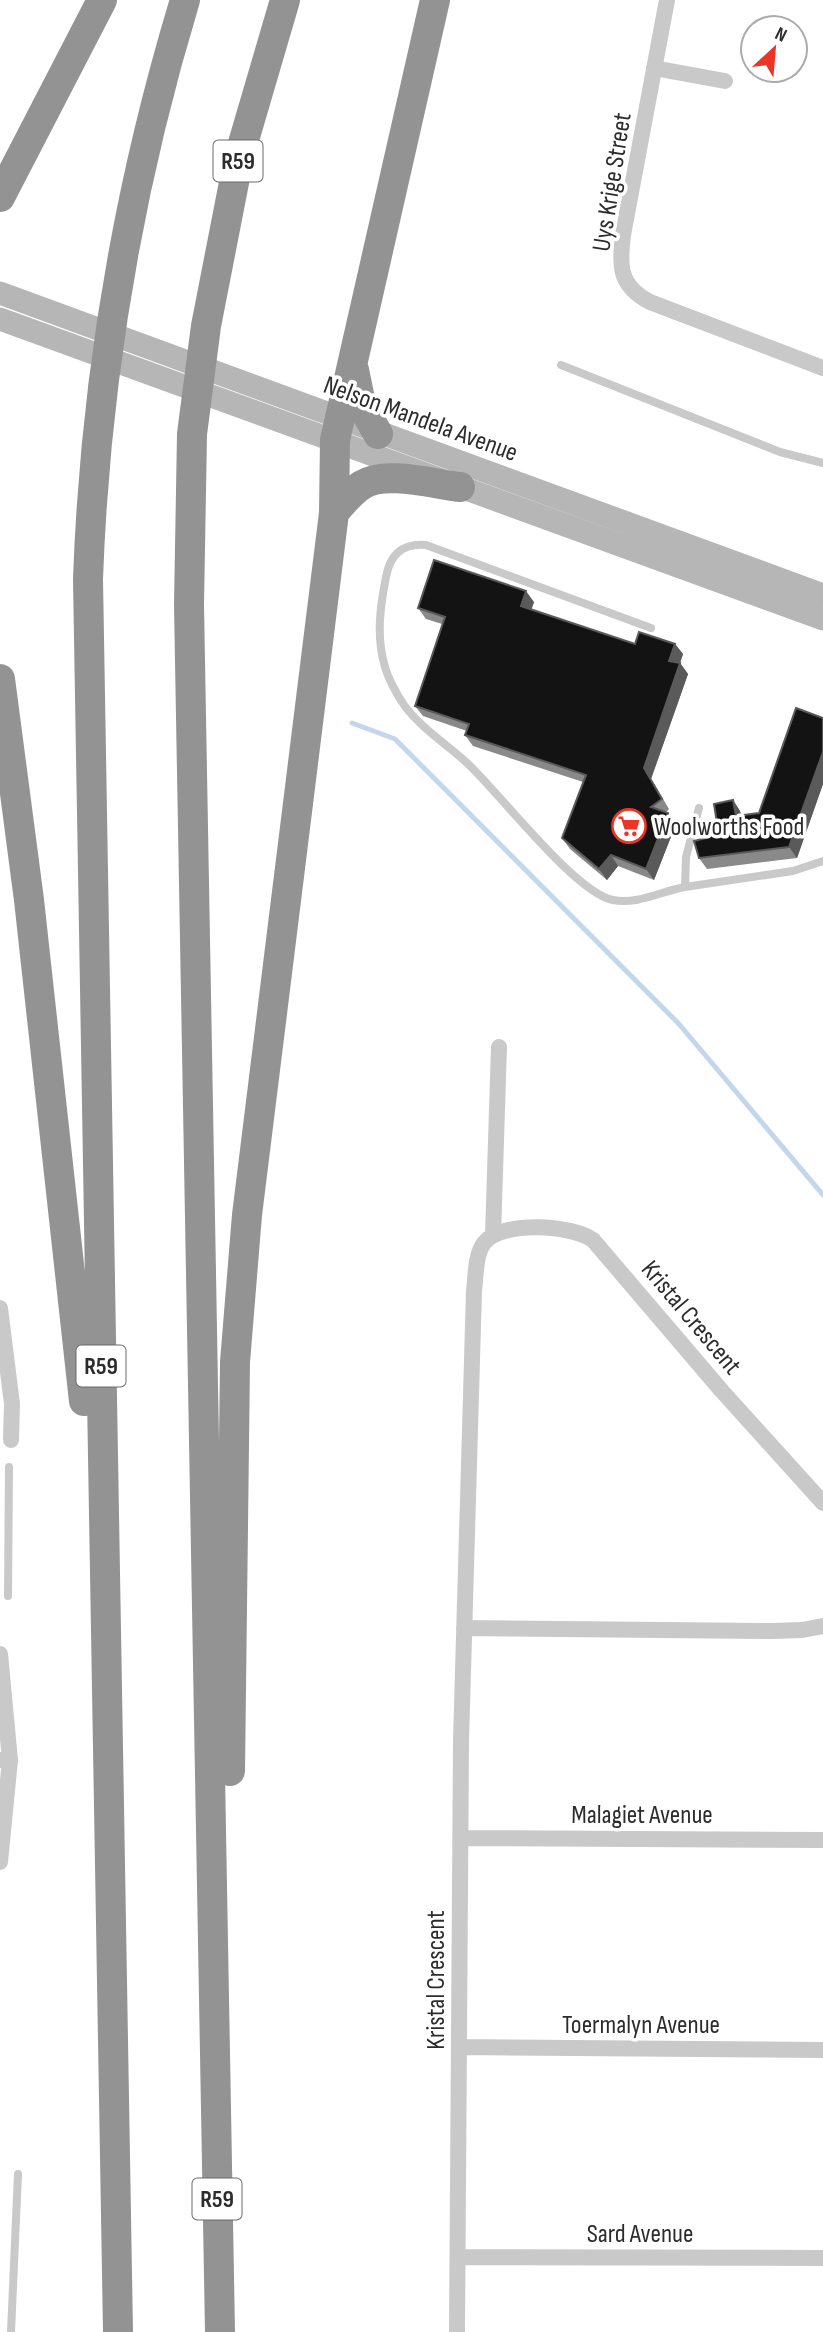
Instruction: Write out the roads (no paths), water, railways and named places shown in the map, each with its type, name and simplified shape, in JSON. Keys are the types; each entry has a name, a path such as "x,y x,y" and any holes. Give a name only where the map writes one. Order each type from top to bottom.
{"highway":[{"path":"0,197 102,0"},
{"name":"R59","path":"118,2332 88,579 90,532 116,291 151,118 185,0"},
{"name":"R59","path":"220,2332 189,617 192,434 206,326 239,157 285,0"},
{"path":"215,2066 222,2047 229,2001 234,1362 249,1202 334,513 337,430 435,0"},
{"path":"353,363 360,404 378,434"},
{"path":"334,513 360,486 381,478 460,487"},
{"path":"0,679 45,1044 86,1429 103,1519"}],"street":[{"name":"Uys Krige Street","path":"667,0 623,235 621,262 626,283 638,295 667,309 823,368"},
{"path":"654,68 725,81"},
{"name":"Nelson Mandela Avenue","path":"0,293 337,430 460,487 823,619"},
{"name":"Nelson Mandela Avenue","path":"0,319 337,430 378,434 823,595"},
{"name":"Kristal Crescent","path":"493,1235 499,1047"},
{"name":"Kristal Crescent","path":"457,2332 464,1628 474,1291 479,1253 485,1242 493,1235 506,1230 546,1228 577,1231 593,1240 721,1390 823,1503"},
{"path":"0,1308 2,1345 12,1404 11,1440"},
{"path":"464,1628 772,1631 823,1626"},
{"path":"0,1654 5,1760 0,1862"},
{"name":"Malagiet Avenue","path":"461,1838 823,1840"},
{"name":"Toermalyn Avenue","path":"459,2047 823,2050"},
{"name":"Sard Avenue","path":"458,2257 823,2258"}],"lane":[{"path":"561,365 780,452 823,463"},
{"path":"651,628 426,545 416,544 397,552 390,562 379,629 385,668 404,705 468,763 560,862 604,897 618,901 635,900 685,887 793,871 823,861"},
{"path":"685,887 686,857 699,808"},
{"path":"8,1596 4,1527 9,1467"},
{"path":"11,2332 18,2174"}],"waterway":[{"path":"352,723 395,739 679,1024 823,1195"}],"place":[{"name":"Woolworths Food","path":"629,826"}]}
